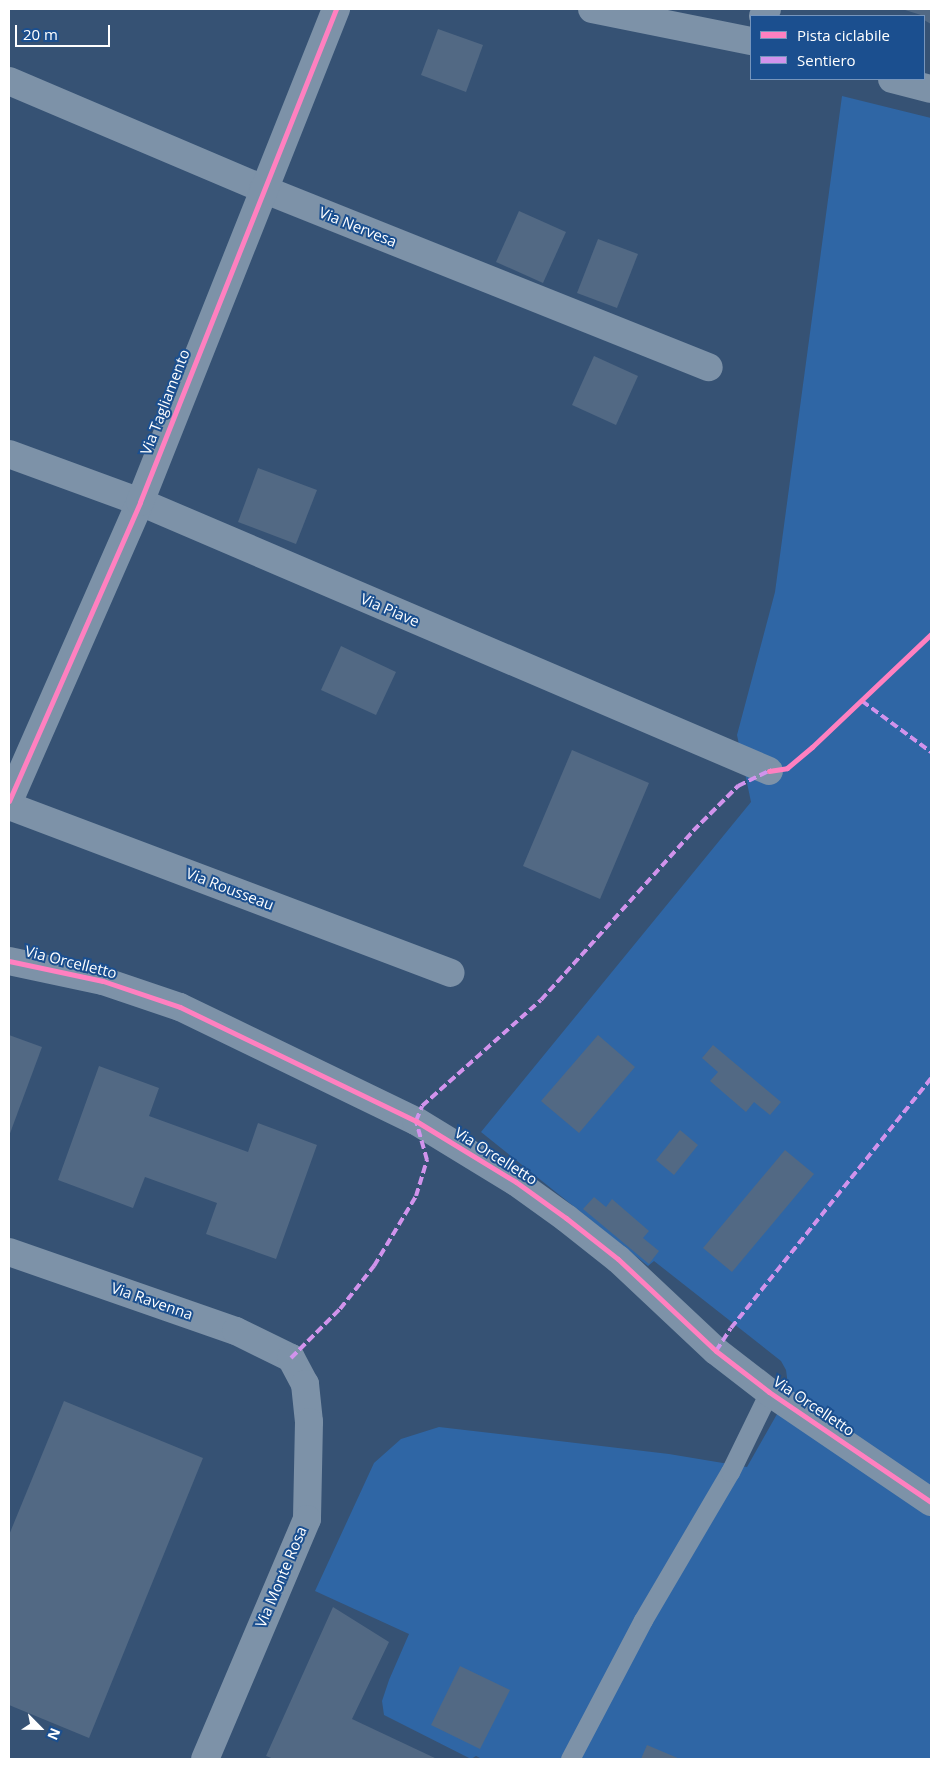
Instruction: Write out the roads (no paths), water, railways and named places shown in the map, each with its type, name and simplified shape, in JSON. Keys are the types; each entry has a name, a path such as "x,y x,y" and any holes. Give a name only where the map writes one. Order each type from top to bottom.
{"street":[{"name":"Via Tagliamento","path":"9,801 140,502 336,9"},
{"path":"592,9 750,41"},
{"path":"896,80 931,89"},
{"name":"Via Nervesa","path":"9,81 263,189 709,367"},
{"name":"Via Piave","path":"9,454 140,502 769,771"},
{"name":"Via Rousseau","path":"9,806 450,973"},
{"name":"Via Orcelletto","path":"9,961 103,981 180,1007 416,1121 516,1182 566,1218 618,1259 716,1351 769,1392 931,1502"},
{"name":"Via Ravenna","path":"9,1252 236,1331 291,1358"},
{"name":"Via Monte Rosa","path":"205,1759 306,1519 309,1422 305,1384 291,1358"}],"lane":[{"path":"570,1759 643,1620 730,1472 769,1392"}]}
